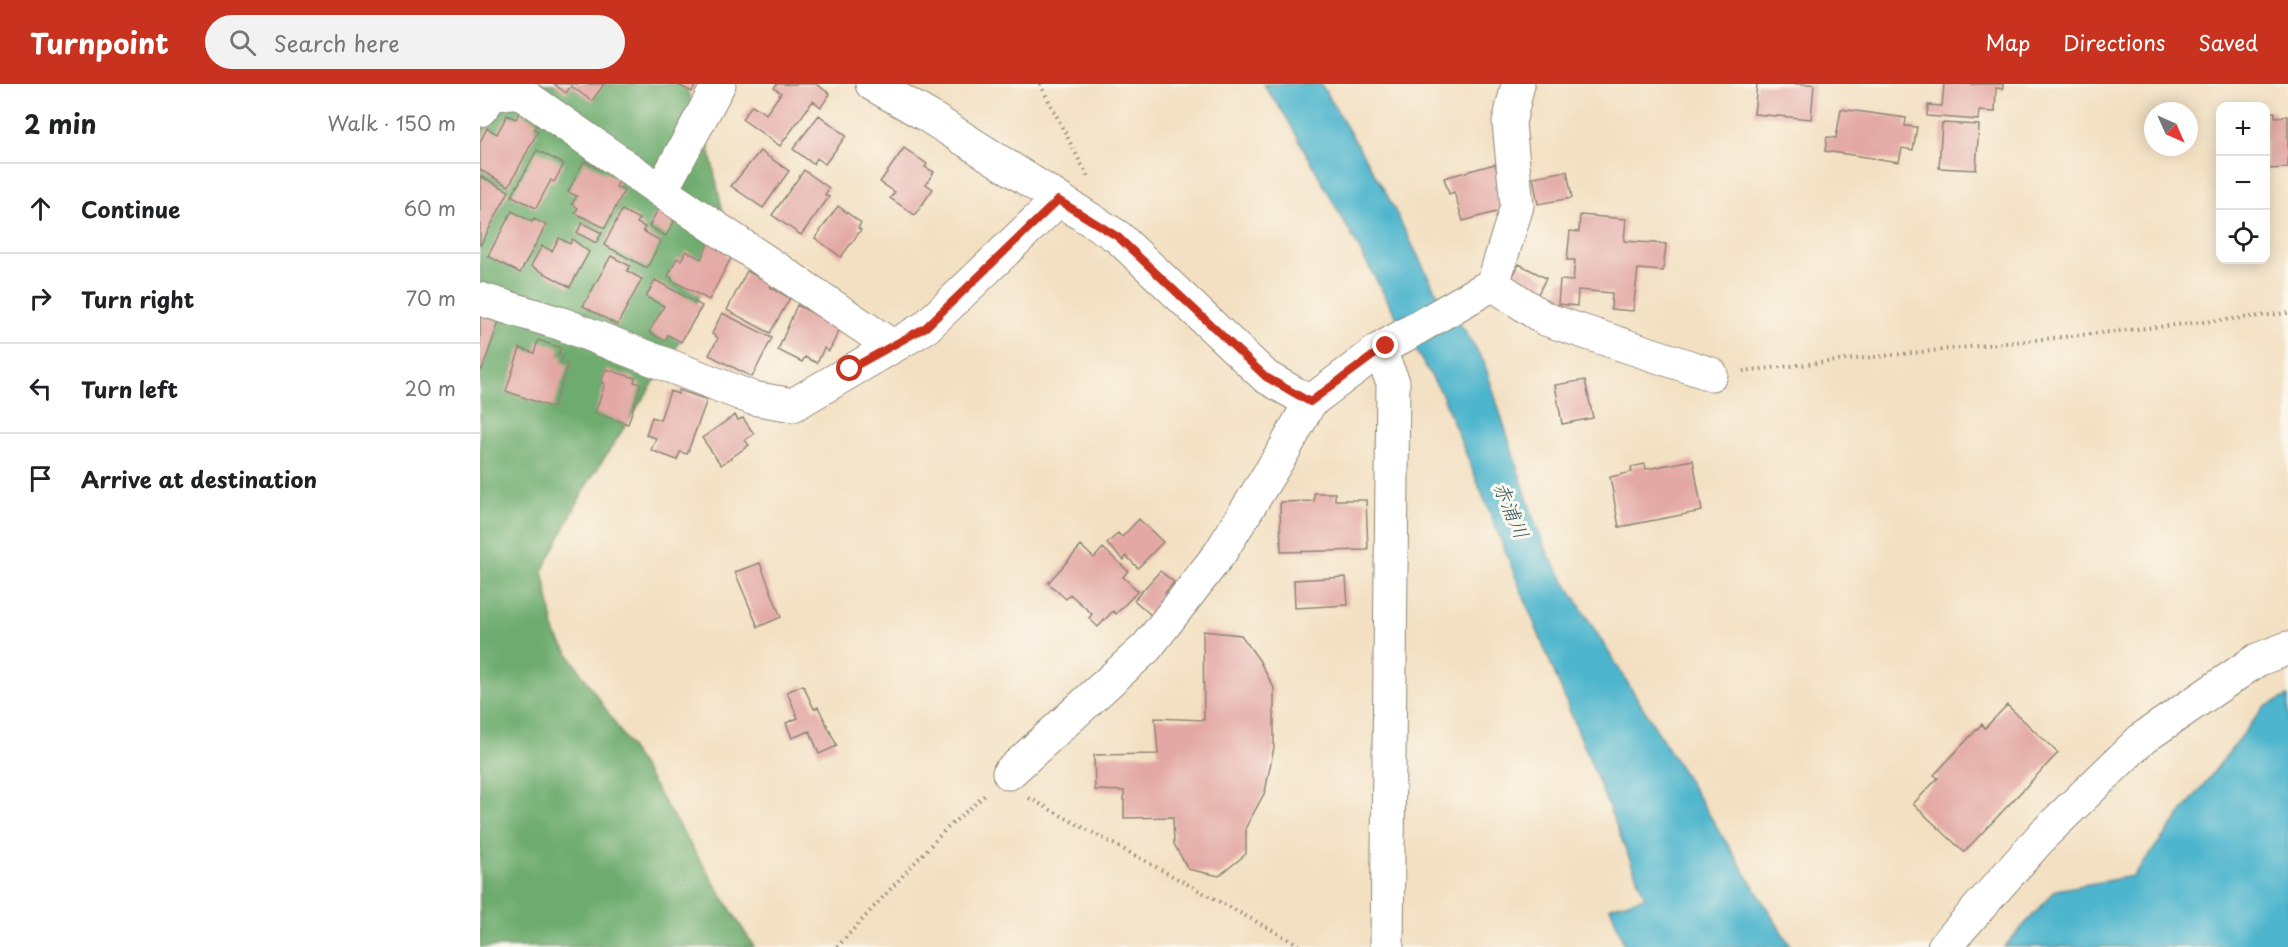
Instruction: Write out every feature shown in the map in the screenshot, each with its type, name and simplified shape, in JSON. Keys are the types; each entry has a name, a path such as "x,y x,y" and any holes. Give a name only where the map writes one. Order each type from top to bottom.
{"street":[{"path":"661,191 719,84"},
{"path":"872,84 928,116 1118,237 1266,377 1310,402"},
{"path":"1009,772 1148,647 1220,553 1284,450 1310,402 1379,350 1459,306 1493,284 1517,206 1509,123 1518,84"},
{"path":"480,110 492,95 518,91 661,191 892,346"},
{"path":"480,299 562,324 752,398 793,405 926,327 1058,200"},
{"path":"1493,284 1545,319 1711,374"},
{"path":"1379,350 1393,382 1387,947"},
{"path":"1944,947 2044,834 2143,738 2257,660 2288,648"}],"path":[{"path":"1040,84 1092,186"},
{"path":"1711,374 2288,313"},
{"path":"837,947 944,831 1009,772 1020,794 1303,947"}],"green space":[{"path":"480,84 684,84 706,134 726,227 682,339 586,486 543,570 555,634 613,720 754,947 480,947"}],"water":[{"name":"赤浦川","path":"1263,84 1321,84 1386,193 1435,290 1459,322 1484,362 1536,526 1549,556 1791,947 1625,947 1610,907 1645,897 1441,392 1410,341 1285,115"},
{"path":"2288,696 2288,947 2004,947 2056,890 2133,876 2264,707"}],"building":[{"path":"554,84 604,84 592,101 571,86 566,93"},
{"path":"676,84 696,84 692,92"},
{"path":"777,84 816,84 830,94 821,107 813,101 780,146 742,119 752,105 766,114 781,93 774,88"},
{"path":"1757,84 1814,84 1811,119 1754,114"},
{"path":"1944,84 2003,84 2003,89 1996,88 1995,112 1979,111 1978,120 1927,116 1928,105 1942,106"},
{"path":"1841,109 1906,118 1905,126 1917,127 1913,150 1902,148 1899,162 1825,151 1827,137 1836,138"},
{"path":"519,112 538,122 534,129 538,131 509,186 480,170 480,142 487,128 497,134 507,115 516,119"},
{"path":"2275,112 2275,117 2288,116 2288,168 2270,169 2270,113"},
{"path":"819,115 846,136 825,164 817,158 813,164 793,149"},
{"path":"1942,123 1979,125 1976,170 1939,168"},
{"path":"904,148 927,164 925,167 934,172 926,184 933,189 915,215 890,198 895,192 880,182"},
{"path":"537,150 564,164 554,182 551,180 536,208 512,196"},
{"path":"760,151 789,171 763,208 731,186"},
{"path":"584,161 620,180 616,187 624,191 605,228 575,213 578,208 572,204 577,196 568,192"},
{"path":"1495,164 1507,209 1463,221 1454,192 1449,194 1444,178"},
{"path":"804,170 829,188 825,195 829,197 801,235 772,215"},
{"path":"1567,171 1572,198 1538,204 1533,177"},
{"path":"480,176 509,191 480,246"},
{"path":"838,206 861,223 858,228 861,230 841,257 815,238"},
{"path":"659,208 676,218 666,236 649,226"},
{"path":"622,210 639,219 637,223 645,227 643,231 661,241 647,268 604,245"},
{"path":"512,211 532,222 534,219 546,225 520,273 488,256"},
{"path":"1580,215 1626,219 1624,241 1666,244 1663,271 1638,269 1633,311 1611,309 1612,293 1578,290 1577,306 1558,304 1560,280 1573,281 1575,260 1567,260 1570,231 1579,232"},
{"path":"582,223 602,233 596,243 577,233"},
{"path":"559,238 570,244 572,239 589,252 570,287 531,266 542,246 552,251"},
{"path":"710,240 727,250 725,254 731,258 709,300 671,280 672,278 668,276 677,258 681,260 686,251 701,259"},
{"path":"611,256 630,266 627,271 642,279 617,325 583,306"},
{"path":"1519,264 1546,278 1536,298 1509,284"},
{"path":"747,271 772,284 770,287 790,298 770,333 727,310"},
{"path":"655,280 702,306 681,342 668,335 665,341 649,332 664,306 646,297"},
{"path":"797,305 841,327 829,351 824,348 817,363 805,357 802,362 778,350"},
{"path":"722,313 772,338 752,377 709,355 718,338 712,334"},
{"path":"480,315 499,322 482,370 480,369"},
{"path":"538,340 561,348 558,355 563,356 561,362 568,365 553,408 506,391 520,348 534,353"},
{"path":"606,369 635,378 634,382 641,384 628,424 595,413 605,384 601,382"},
{"path":"1585,380 1593,418 1562,424 1555,385"},
{"path":"679,390 707,400 687,454 680,452 677,460 651,450 656,438 646,435 652,417 660,420 670,391 678,394"},
{"path":"735,415 738,420 743,418 754,434 745,440 749,445 721,465 702,438"},
{"path":"1693,460 1702,511 1619,527 1610,477 1632,472 1631,467 1645,464 1646,469"},
{"path":"1314,493 1335,493 1335,500 1366,500 1368,550 1281,552 1280,502 1314,501"},
{"path":"1139,519 1163,542 1138,568 1126,556 1124,560 1107,544 1118,533 1122,537"},
{"path":"1081,546 1094,558 1103,548 1128,571 1123,577 1138,591 1116,614 1113,611 1098,627 1089,618 1092,614 1070,594 1066,599 1048,583"},
{"path":"760,563 781,617 758,627 735,572"},
{"path":"1160,571 1174,582 1165,593 1170,598 1153,617 1134,600"},
{"path":"1346,577 1348,605 1295,608 1294,580"},
{"path":"1203,631 1241,635 1259,660 1274,688 1274,747 1265,792 1246,827 1246,854 1219,876 1188,869 1174,844 1173,817 1124,818 1124,791 1095,790 1094,755 1158,754 1155,718 1204,720"},
{"path":"803,685 814,709 818,707 837,746 819,754 810,731 792,738 786,723 798,718 787,692"},
{"path":"2007,705 2058,753 1964,852 1913,804 1938,778 1934,775 1982,724 1985,728"}],"route":[{"path":"850,369 926,327 1058,200 1118,237 1266,377 1310,402 1386,346"}]}
